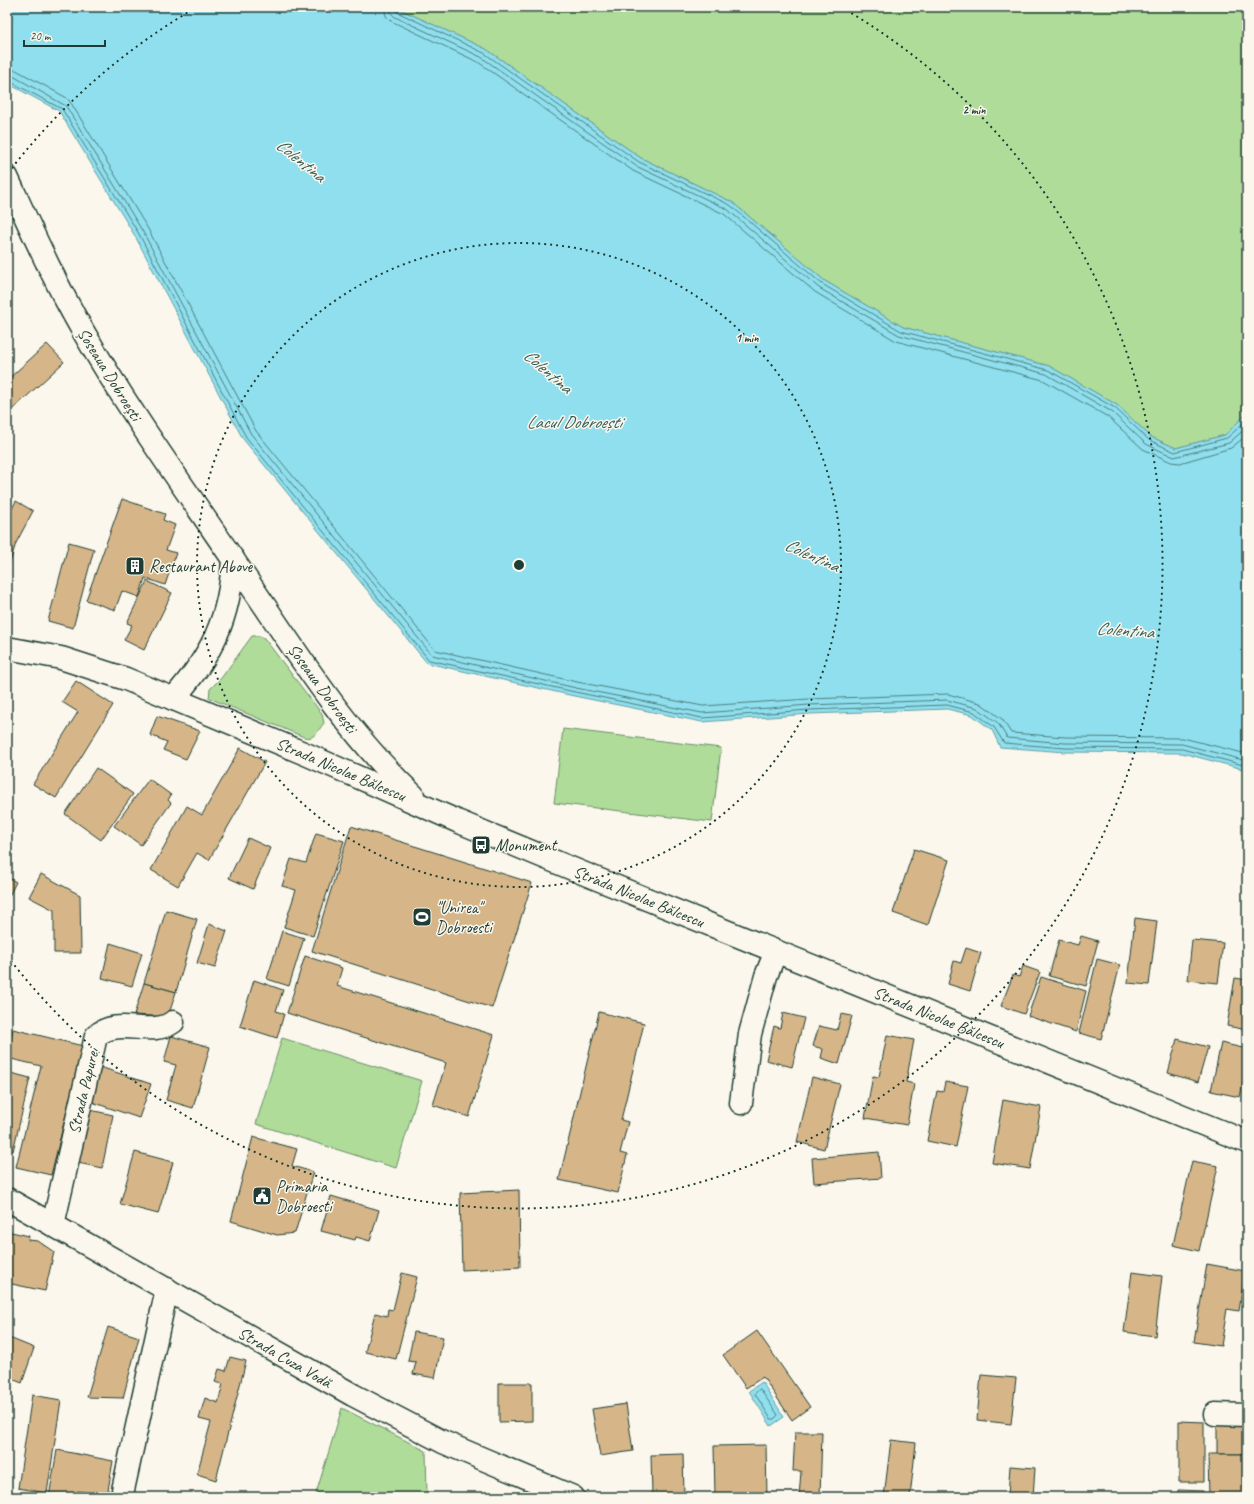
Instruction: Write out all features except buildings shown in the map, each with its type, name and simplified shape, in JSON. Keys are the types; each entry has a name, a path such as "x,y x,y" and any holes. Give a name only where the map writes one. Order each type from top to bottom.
{"street":[{"name":"Șoseaua Dobroești","path":"7,177 38,244 82,331 131,409 324,693 363,743 390,774 425,806"},
{"path":"173,699 203,662 218,634 227,609 232,584 233,559"},
{"name":"Strada Nicolae Bălcescu","path":"7,648 61,658 90,667 173,699 580,872 1247,1142"},
{"path":"741,1103 750,1034 766,976 776,951"},
{"name":"Strada Papurei","path":"53,1225 96,1036 103,1029 112,1027 160,1028 168,1026 173,1022"},
{"name":"Strada Cuza Vodă","path":"7,1199 353,1395 444,1442 572,1497"},
{"path":"123,1490 167,1289"},
{"path":"1215,1414 1247,1415"}],"green space":[{"path":"395,7 1247,7 1247,413 1225,435 1176,448 1151,437 1117,405 1049,366 903,327 825,281 732,202 641,158 486,49"},
{"path":"252,636 260,636 264,638 322,714 324,723 314,736 308,738 304,737 209,698 210,689 222,677"},
{"path":"563,729 721,748 712,822 554,803"},
{"path":"282,1038 422,1081 396,1168 256,1124"},
{"path":"342,1408 426,1451 427,1497 315,1497"}],"water":[{"name":"Lacul Dobroești","path":"7,7 395,7 486,49 641,158 732,202 825,281 903,327 1049,366 1117,405 1151,437 1176,448 1225,435 1247,413 1247,770 1182,753 1065,752 1000,747 992,730 972,715 947,709 810,714 702,722 574,696 427,663 243,439 135,236 59,111 7,83"},
{"path":"762,1382 784,1417 771,1426 749,1391"}],"place":[{"name":"Restaurant Above","path":"135,566"},
{"name":"Monument","path":"481,845"},
{"name":"\"Unirea\" Dobroesti","path":"422,917"},
{"name":"Primaria Dobroesti","path":"262,1196"}],"water label":[{"name":"Colentina","path":"301,160"},
{"name":"Colentina","path":"548,371"},
{"name":"Colentina","path":"812,555"},
{"name":"Colentina","path":"1125,630"}]}
